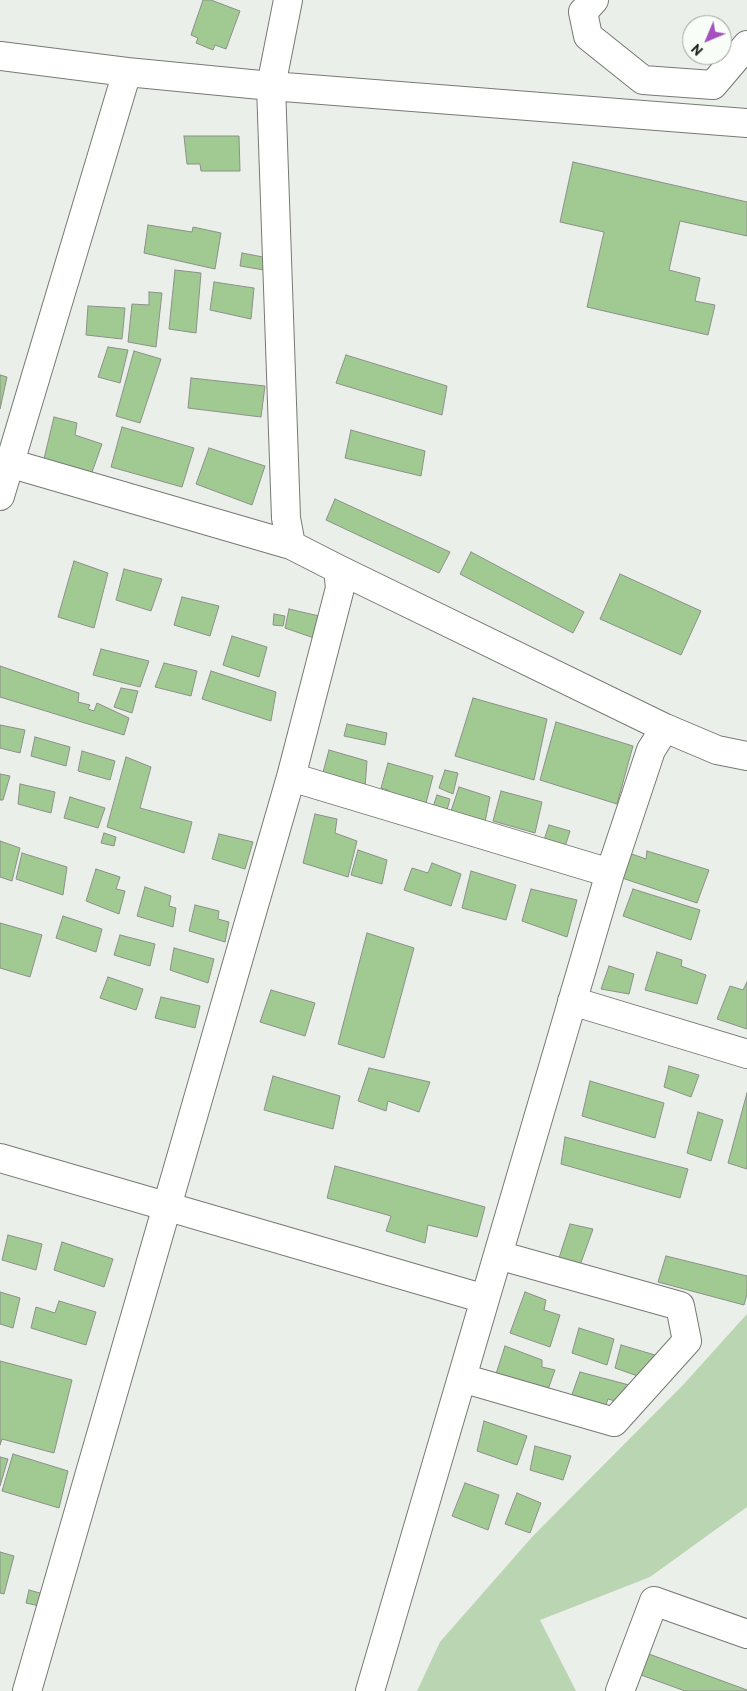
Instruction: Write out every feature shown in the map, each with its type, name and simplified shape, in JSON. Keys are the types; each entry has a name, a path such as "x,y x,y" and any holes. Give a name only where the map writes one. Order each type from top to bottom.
{"street":[{"path":"288,0 271,86 286,518 291,545"},
{"path":"594,0 583,12 588,36 643,80 712,85 747,45"},
{"path":"0,56 127,72 271,86 747,123"},
{"path":"0,496 127,72"},
{"path":"9,464 291,545 665,728 718,750 747,756"},
{"path":"26,1691 291,777 340,588 338,569"},
{"path":"370,1691 610,873 650,750 665,728"},
{"path":"291,777 610,873"},
{"path":"572,1001 747,1054"},
{"path":"0,1158 485,1299"},
{"path":"462,1378 614,1422 687,1341 680,1306 498,1255"},
{"path":"620,1691 654,1601 747,1634"}],"green space":[{"path":"747,1314 747,1507 650,1577 540,1620 576,1691 417,1691 440,1642 532,1537 683,1385"}],"building":[{"path":"203,0 211,0 240,11 226,49 215,45 213,50 196,43 198,38 191,35"},
{"path":"184,136 239,136 240,171 201,171 200,164 187,164"},
{"path":"573,162 747,202 747,236 680,221 669,270 700,278 695,301 715,305 708,335 587,307 604,232 560,222"},
{"path":"148,225 192,232 193,227 221,233 215,269 144,253"},
{"path":"242,253 263,257 264,270 240,266"},
{"path":"175,270 201,273 196,333 169,329"},
{"path":"214,282 254,288 251,319 210,310"},
{"path":"149,292 162,293 156,347 128,342 132,304 149,305"},
{"path":"88,306 125,308 122,339 86,335"},
{"path":"108,347 128,350 120,383 98,377"},
{"path":"134,351 161,359 140,423 116,416"},
{"path":"346,355 447,386 442,415 336,383"},
{"path":"0,375 7,377 0,409"},
{"path":"191,378 265,386 261,417 188,408"},
{"path":"54,417 77,423 75,435 102,444 91,475 43,463"},
{"path":"122,427 194,448 182,487 111,467"},
{"path":"351,430 425,451 421,476 345,458"},
{"path":"209,448 265,466 252,505 196,484"},
{"path":"335,499 450,552 439,573 326,520"},
{"path":"471,552 584,612 573,633 460,574"},
{"path":"74,561 108,573 94,628 58,617"},
{"path":"124,569 162,579 151,611 116,600"},
{"path":"620,574 701,611 681,655 600,619"},
{"path":"182,597 219,606 210,636 174,625"},
{"path":"289,609 319,616 314,638 285,628"},
{"path":"274,614 285,616 283,626 273,625"},
{"path":"232,636 267,647 259,677 223,665"},
{"path":"101,649 149,661 140,687 93,675"},
{"path":"164,663 197,671 191,696 155,687"},
{"path":"0,666 79,693 78,702 90,705 88,709 94,711 97,703 129,718 124,735 0,697"},
{"path":"211,671 276,692 271,721 202,699"},
{"path":"121,688 138,691 132,713 114,707"},
{"path":"473,698 547,719 534,780 455,756"},
{"path":"556,722 633,746 617,804 540,780"},
{"path":"347,724 387,733 385,745 344,736"},
{"path":"0,725 25,730 20,753 0,748"},
{"path":"35,737 70,747 66,766 31,756"},
{"path":"329,750 367,761 365,787 322,776"},
{"path":"82,751 115,761 110,780 78,771"},
{"path":"126,757 151,767 140,808 192,822 184,853 107,827"},
{"path":"388,763 433,776 424,811 386,798 388,790 381,788"},
{"path":"445,770 458,773 453,794 439,788"},
{"path":"0,774 10,776 3,800 0,800"},
{"path":"20,784 55,792 51,813 18,804"},
{"path":"459,787 490,797 484,827 449,817"},
{"path":"501,791 542,802 535,833 493,821"},
{"path":"437,795 450,799 446,814 432,810"},
{"path":"70,797 105,808 98,828 64,818"},
{"path":"315,814 337,819 335,833 357,841 348,877 303,863"},
{"path":"549,825 570,831 564,850 543,843"},
{"path":"104,833 116,837 114,846 101,843"},
{"path":"219,834 253,842 245,869 212,859"},
{"path":"0,841 20,848 12,881 0,877"},
{"path":"358,850 387,860 382,884 351,875"},
{"path":"647,851 709,870 697,903 622,878 629,853 646,859"},
{"path":"22,853 67,867 63,895 16,879"},
{"path":"432,863 461,874 451,906 404,890 412,868 428,873"},
{"path":"96,869 120,877 116,889 125,891 119,914 86,901"},
{"path":"471,871 516,885 506,920 462,908"},
{"path":"145,887 171,896 169,906 176,908 173,927 137,916"},
{"path":"531,889 577,900 567,937 522,921"},
{"path":"633,889 700,910 691,940 623,916"},
{"path":"195,905 219,911 218,919 229,922 225,942 189,931"},
{"path":"63,916 102,929 96,952 56,938"},
{"path":"0,923 42,935 30,977 0,968"},
{"path":"367,933 414,948 384,1058 338,1044"},
{"path":"120,935 155,944 150,966 114,955"},
{"path":"174,948 214,959 208,983 170,970"},
{"path":"657,952 682,960 681,966 706,975 697,1004 645,990"},
{"path":"609,966 634,974 629,994 601,989"},
{"path":"108,977 143,989 136,1010 100,998"},
{"path":"747,982 747,1029 717,1019 730,986 743,990"},
{"path":"271,990 315,1003 305,1036 260,1022"},
{"path":"161,997 200,1006 195,1028 155,1018"},
{"path":"669,1066 699,1075 691,1097 664,1087"},
{"path":"369,1068 430,1082 419,1112 388,1101 386,1111 358,1101"},
{"path":"273,1076 340,1096 333,1129 264,1110"},
{"path":"590,1081 664,1103 655,1138 582,1116"},
{"path":"747,1093 747,1169 728,1163"},
{"path":"698,1112 723,1120 711,1161 687,1153"},
{"path":"565,1137 688,1169 680,1198 561,1164"},
{"path":"335,1166 485,1207 477,1237 428,1225 425,1243 386,1231 391,1216 327,1198"},
{"path":"570,1224 593,1229 578,1271 557,1264"},
{"path":"8,1235 42,1244 36,1270 2,1260"},
{"path":"62,1242 113,1259 104,1287 54,1270"},
{"path":"666,1256 747,1276 747,1294 744,1305 658,1282"},
{"path":"0,1292 20,1298 13,1328 0,1324"},
{"path":"525,1292 546,1300 544,1310 560,1315 550,1347 510,1333"},
{"path":"59,1301 96,1312 86,1345 31,1328 36,1307 55,1313"},
{"path":"579,1328 614,1339 607,1365 572,1353"},
{"path":"621,1345 655,1355 649,1380 615,1368"},
{"path":"505,1346 542,1360 542,1367 555,1370 546,1395 495,1377"},
{"path":"0,1361 72,1380 54,1453 2,1439 0,1445"},
{"path":"580,1372 629,1385 622,1403 608,1399 604,1410 571,1397"},
{"path":"484,1421 527,1436 517,1465 477,1451"},
{"path":"535,1446 571,1456 563,1480 530,1470"},
{"path":"13,1454 68,1471 59,1508 2,1491"},
{"path":"0,1457 8,1459 0,1486"},
{"path":"465,1483 499,1495 488,1530 452,1516"},
{"path":"517,1493 541,1503 530,1533 505,1524"},
{"path":"0,1552 14,1556 4,1594 0,1593"},
{"path":"29,1590 47,1595 44,1607 26,1603"},
{"path":"649,1654 747,1691 685,1691 641,1675"}]}
